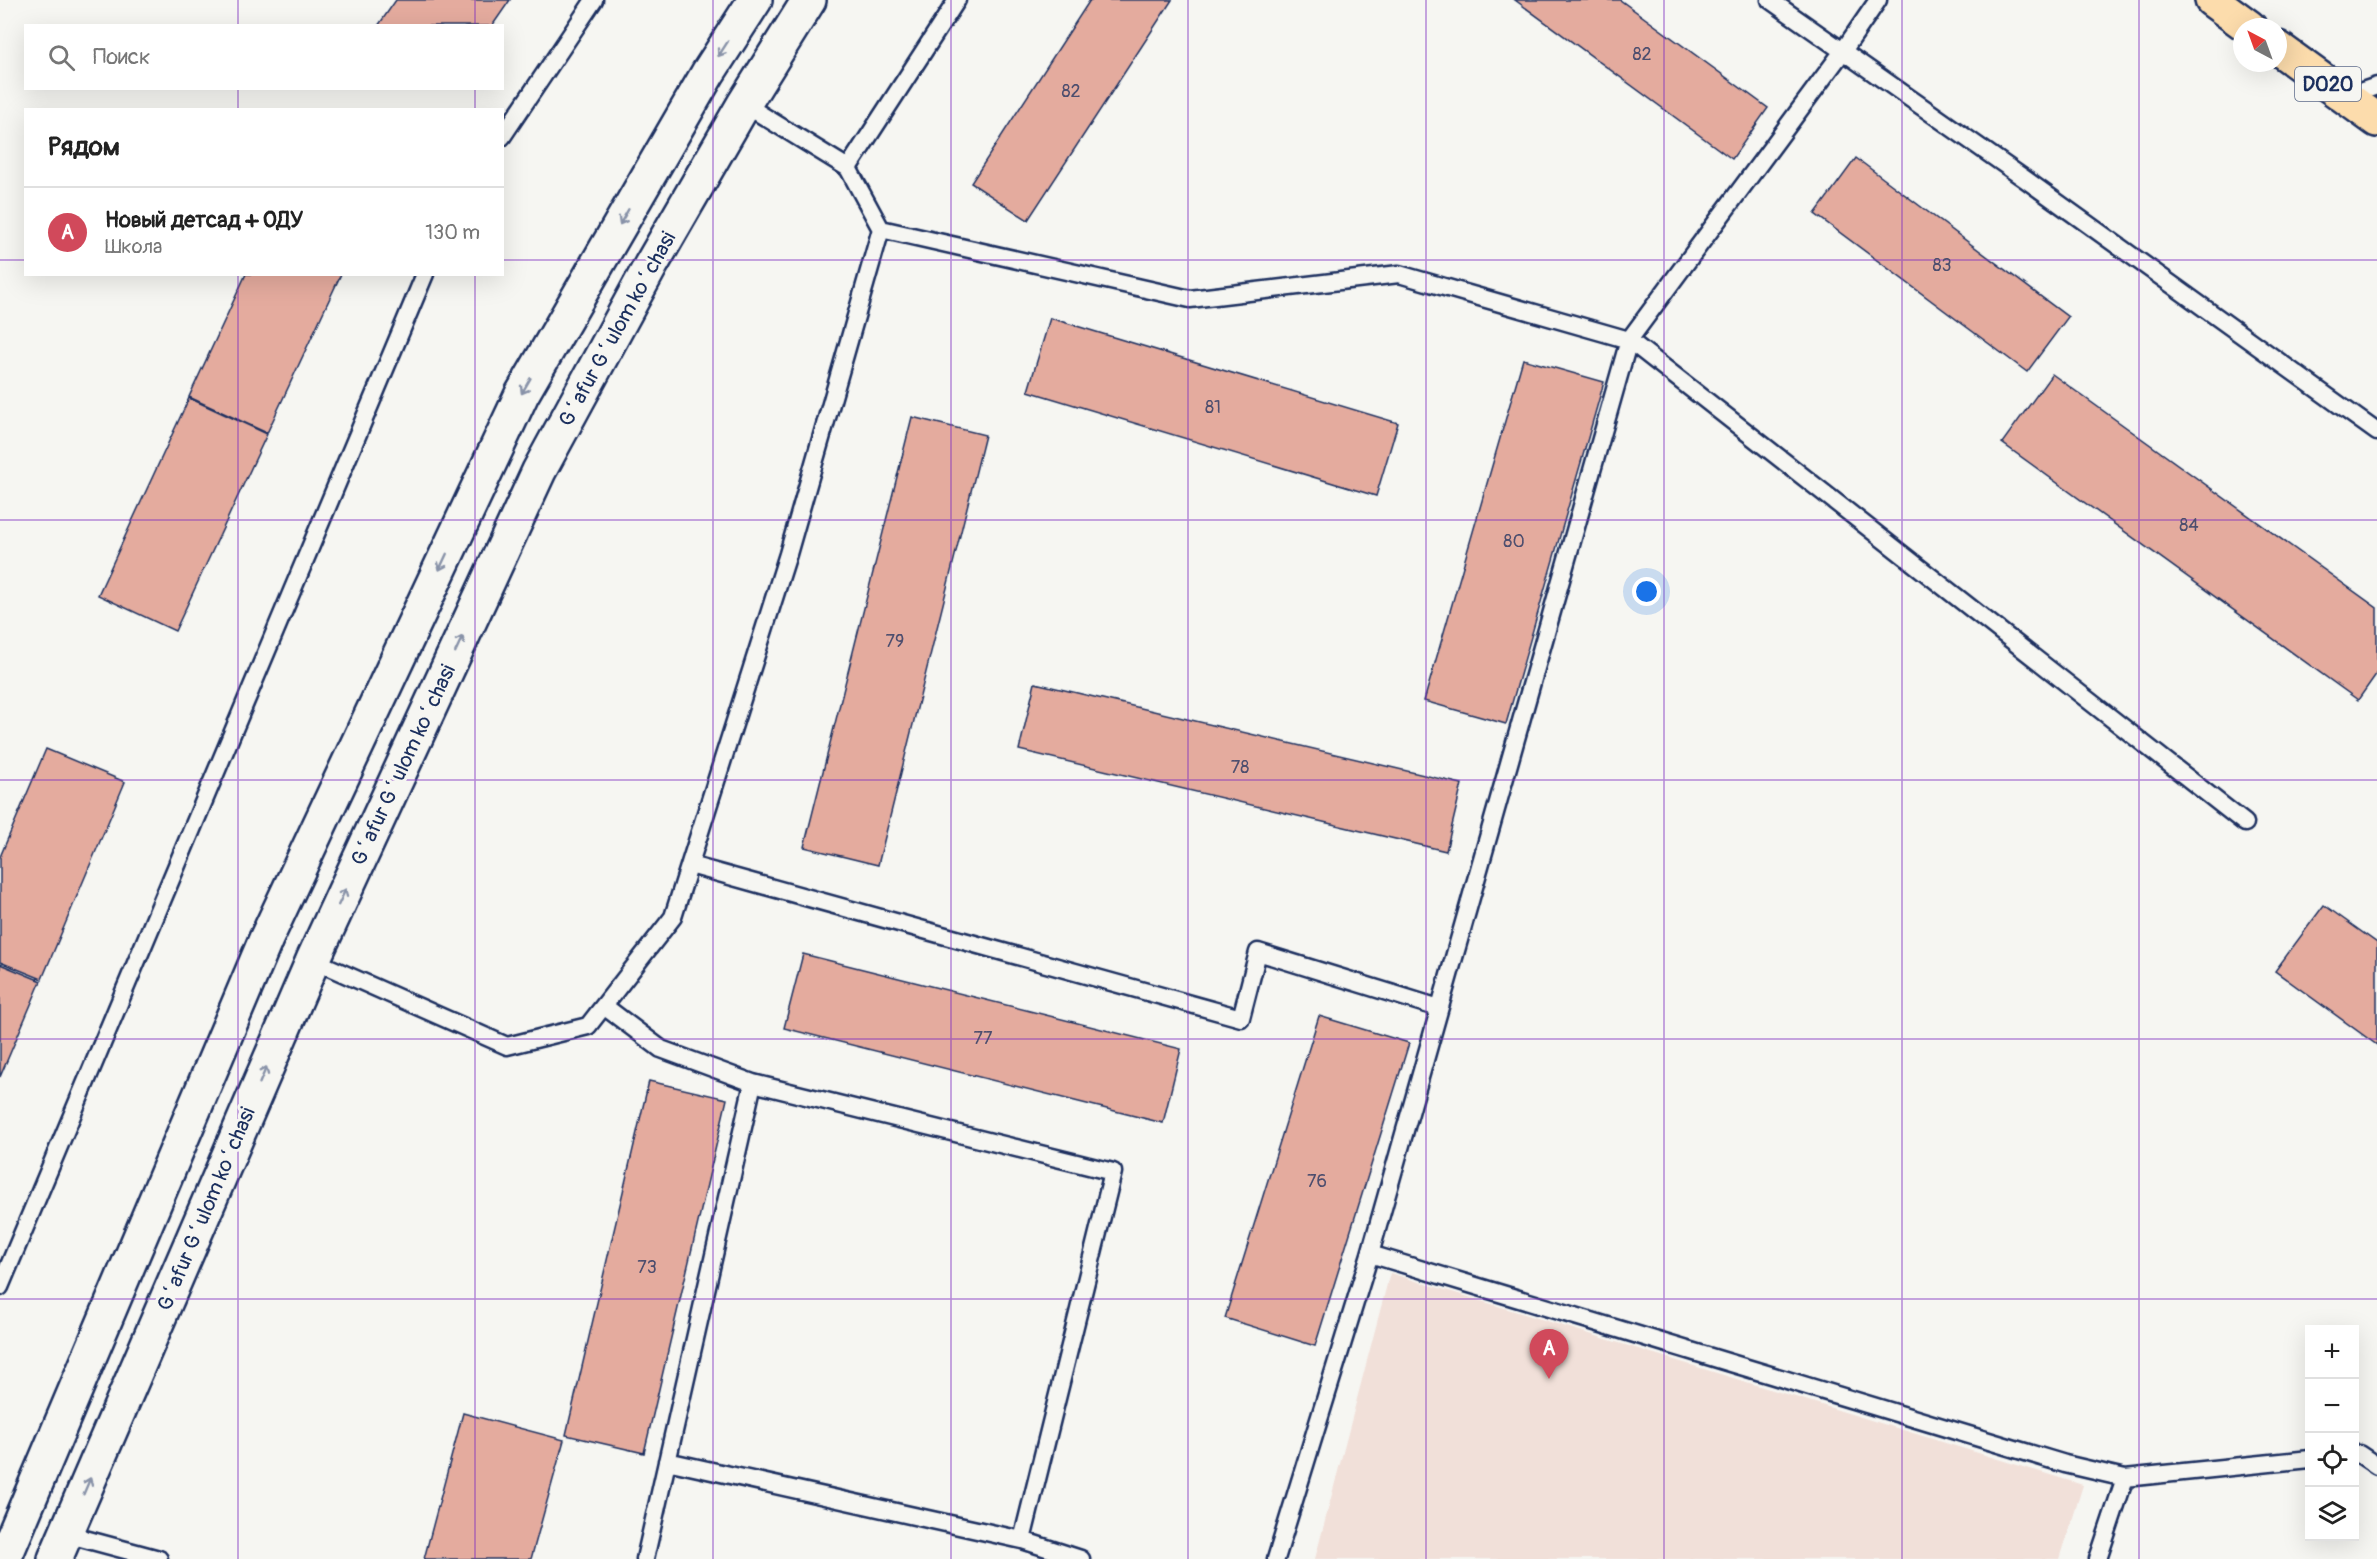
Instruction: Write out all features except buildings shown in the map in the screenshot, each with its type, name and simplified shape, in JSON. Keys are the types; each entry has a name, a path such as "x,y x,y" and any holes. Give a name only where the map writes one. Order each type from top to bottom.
{"main road":[{"path":"4,1559 266,939 522,394 708,73 755,0"},
{"name":"Gʻafur Gʻulom koʻchasi","path":"61,1547 313,960 539,471 651,265 744,104 809,0"},
{"path":"2212,0 2237,18"},
{"name":"D020","path":"2287,55 2377,120"},
{"path":"266,939 313,960"}],"lane":[{"path":"504,134 594,0"},
{"path":"848,168 957,0"},
{"path":"1770,0 2025,178 2377,432"},
{"path":"1276,1559 1370,1254 1629,340 1843,51 1878,0"},
{"path":"2345,97 2377,86"},
{"path":"313,960 507,1046 588,1026 673,917 792,543 881,229 848,168 744,104"},
{"path":"881,229 1190,299 1399,274 1629,340 2245,823"},
{"path":"0,1287 424,276"},
{"path":"690,865 1240,1018 1258,952 1439,1008"},
{"path":"604,1006 661,1049 753,1083 1113,1172 1022,1540"},
{"path":"645,1559 753,1083"},
{"path":"1370,1254 2065,1464 2125,1478 2305,1460"},
{"path":"2359,1454 2377,1466"},
{"path":"667,1461 1022,1540 1081,1559"},
{"path":"2098,1559 2125,1478"},
{"path":"61,1547 159,1559"}],"shaded area":[{"path":"1390,1273 2083,1485 2060,1559 1315,1559"}],"place":[{"name":"Новый детсад + ОДУ","path":"1549,1379"}]}
